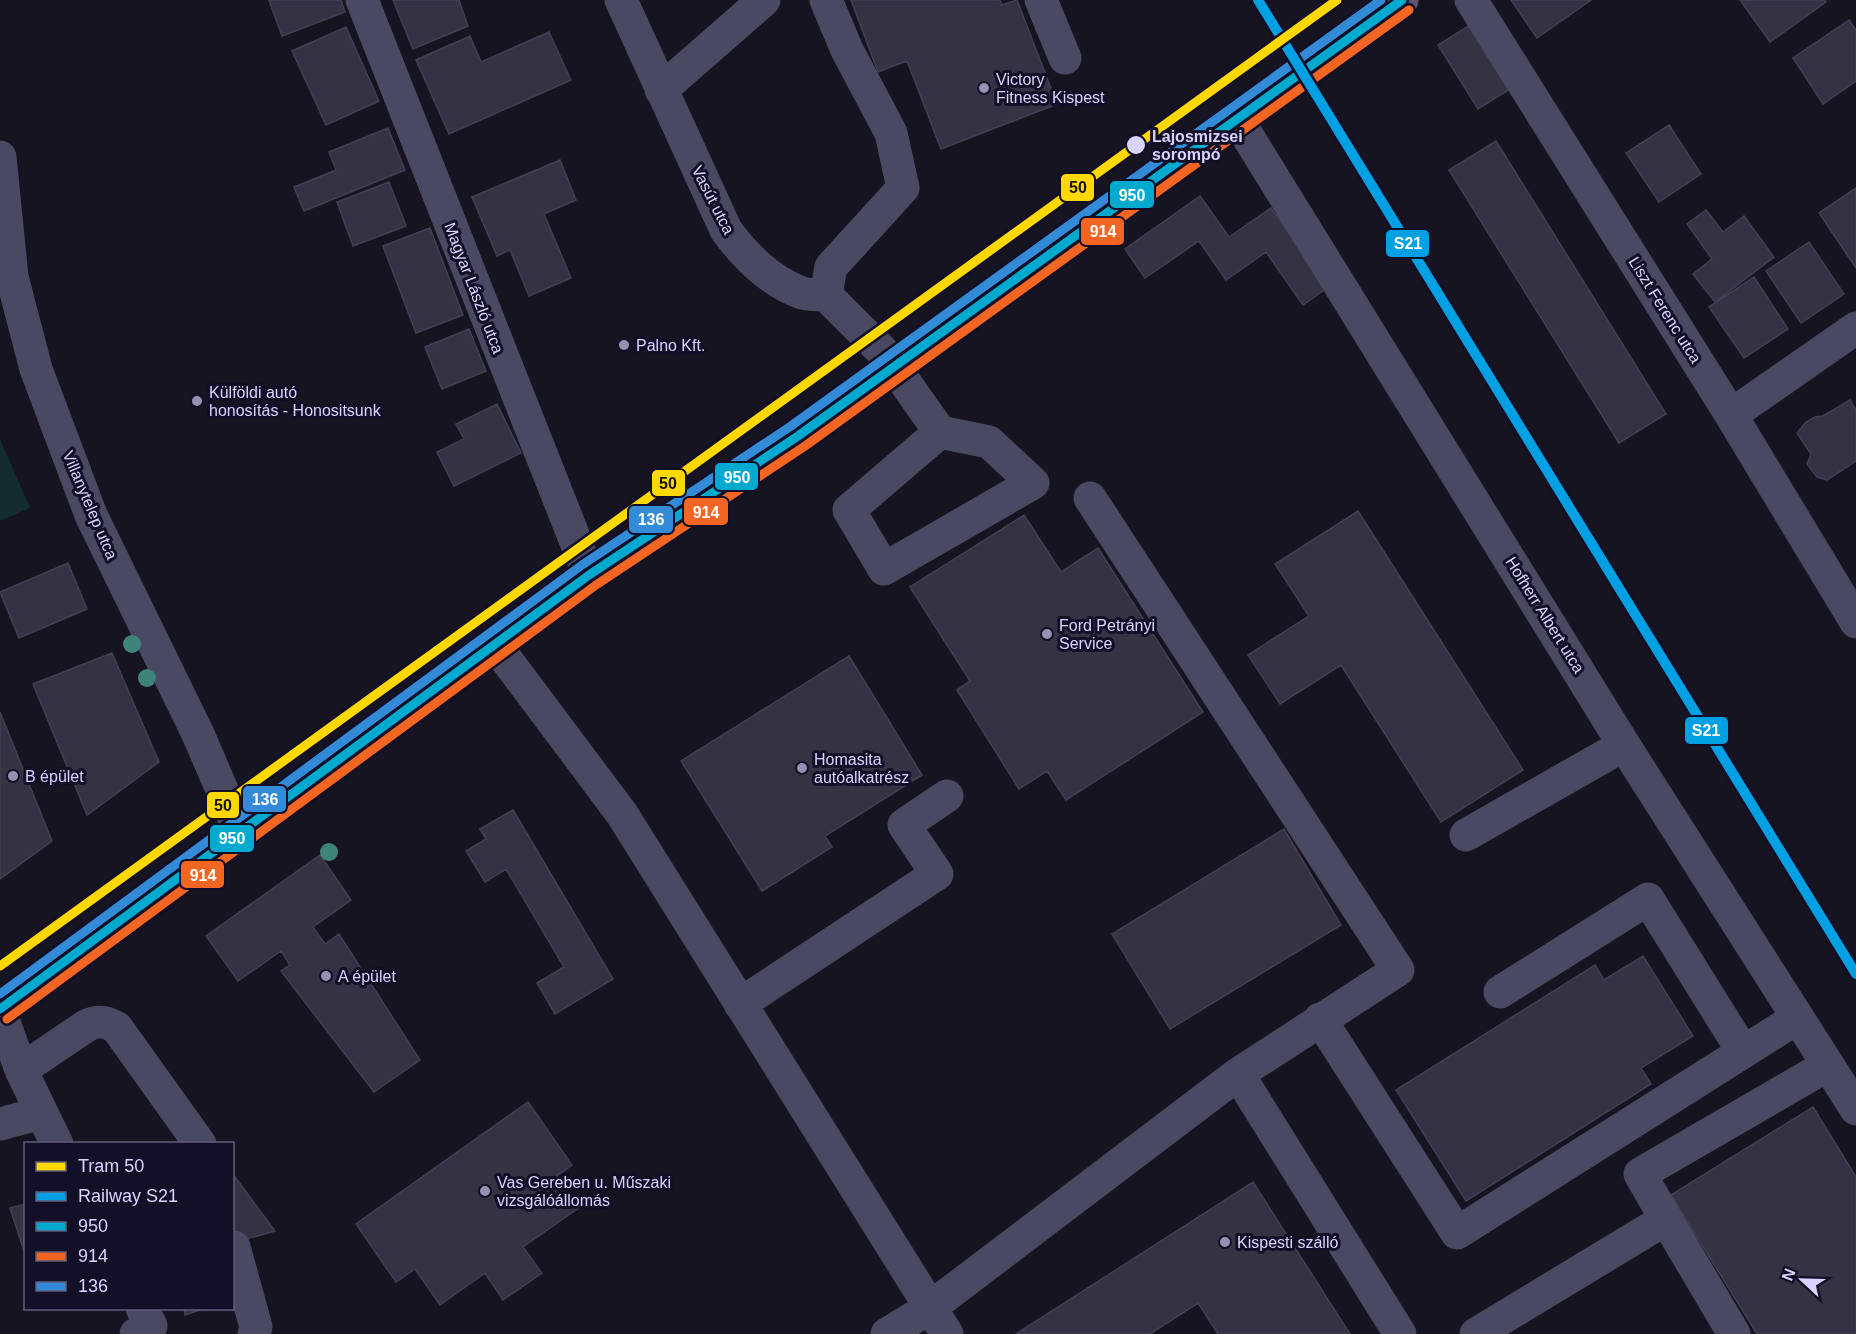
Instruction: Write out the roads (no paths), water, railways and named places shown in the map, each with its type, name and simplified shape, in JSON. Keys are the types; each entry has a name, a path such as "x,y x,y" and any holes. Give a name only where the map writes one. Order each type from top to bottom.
{"main road":[{"path":"0,1010 589,575 798,436 1400,1"}],"street":[{"name":"Magyar László utca","path":"362,0 589,575"},
{"name":"Vasút utca","path":"621,0 726,230 739,248 762,269 803,293 826,295"},
{"path":"661,90 764,0"},
{"path":"826,0 847,50 891,133 903,188 831,267 826,295 895,367 940,432 988,442 1034,483 884,568 849,510 940,432"},
{"path":"1041,0 1065,58"},
{"name":"Liszt Ferenc utca","path":"1471,0 1731,415 1856,622"},
{"name":"Hofherr Albert utca","path":"1237,119 1624,745 1856,1109"},
{"name":"Villanytelep utca","path":"0,157 12,277 36,369 91,515 198,734 241,834"},
{"path":"1731,415 1856,328"},
{"path":"887,1334 939,1321 1238,1074 1398,970 1090,498"},
{"path":"494,644 622,814 939,1321"},
{"path":"1466,835 1624,745"},
{"path":"740,1004 937,874 904,825 947,796"},
{"path":"1500,992 1648,899 1742,1050"},
{"path":"0,1010 21,1071 56,1142"},
{"path":"1320,1019 1457,1233 1742,1050 1797,1018"},
{"path":"21,1071 95,1021 110,1023 117,1028 199,1142"},
{"path":"1734,1334 1640,1174 1828,1065"},
{"path":"1238,1074 1400,1334"},
{"path":"0,1124 41,1113"},
{"path":"1476,1334 1666,1219"},
{"path":"234,1247 256,1327 254,1334"}],"tram line":[{"name":"50","path":"0,966 1337,0"}],"rail line":[{"name":"S21","path":"1258,0 1856,974"}],"place":[{"name":"Victory Fitness Kispest","path":"984,88"},
{"name":"Lajosmizsei sorompó","path":"1136,145"},
{"name":"Palno Kft.","path":"624,345"},
{"name":"Külföldi autó honosítás - Honositsunk","path":"197,401"},
{"name":"Ford Petrányi Service","path":"1047,634"},
{"name":"Homasita autóalkatrész","path":"802,768"},
{"name":"B épület","path":"13,776"},
{"name":"A épület","path":"326,976"},
{"name":"Vas Gereben u. Műszaki vizsgálóállomás","path":"485,1191"},
{"name":"Kispesti szálló","path":"1225,1242"}]}
